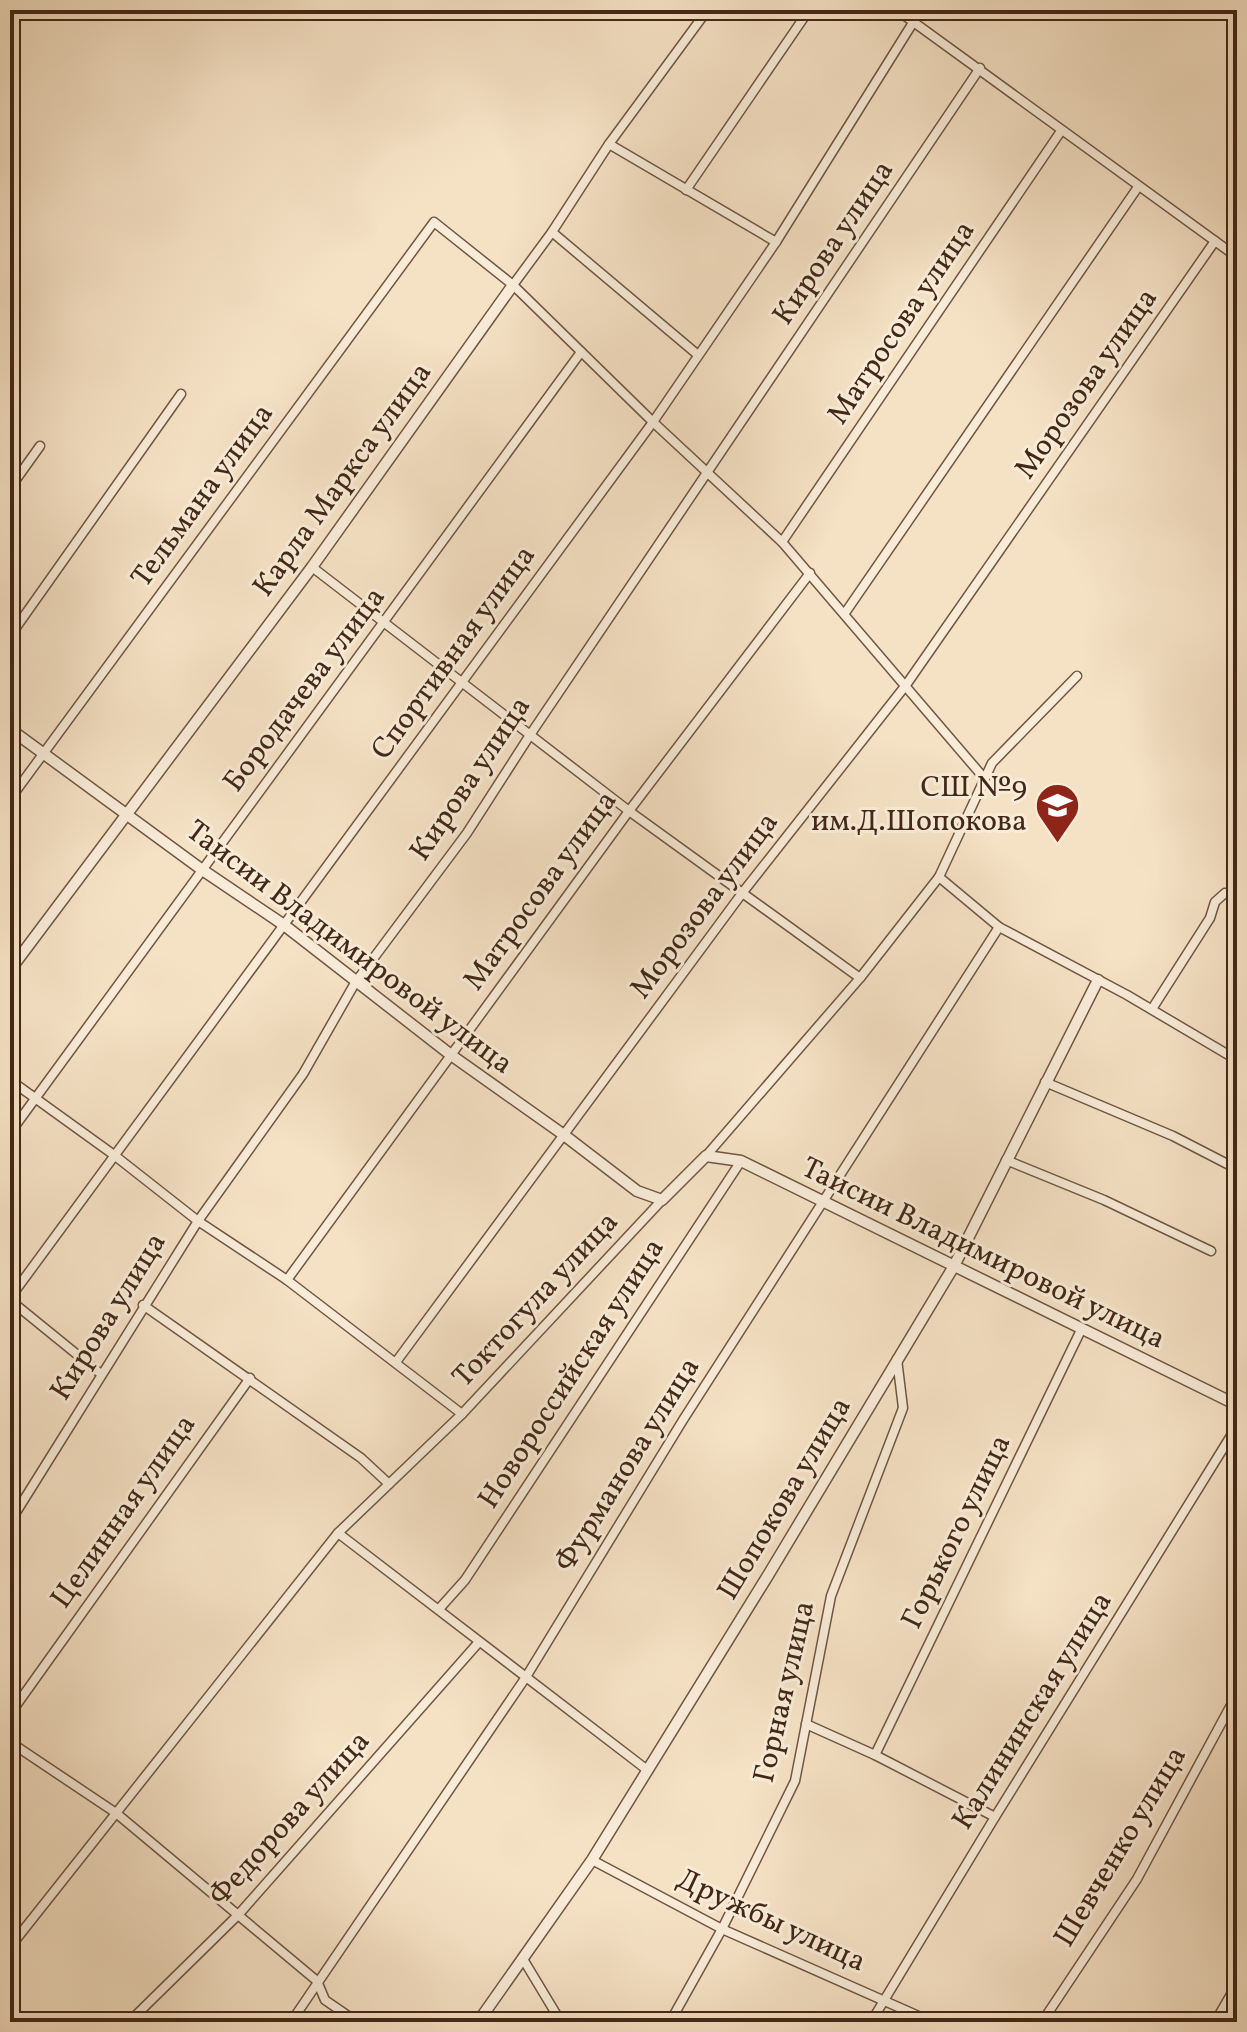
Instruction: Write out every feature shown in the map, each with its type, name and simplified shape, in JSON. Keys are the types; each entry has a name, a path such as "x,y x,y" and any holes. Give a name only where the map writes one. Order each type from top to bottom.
{"street":[{"path":"686,190 809,10"},
{"path":"897,10 1237,257"},
{"name":"Карла Маркса улица","path":"10,970 312,567 552,232 609,144 706,12"},
{"name":"Спортивная улица","path":"10,1299 653,422 776,242 914,21"},
{"name":"Кирова улица","path":"10,1522 143,1305 198,1221 303,1074 355,983 467,833 980,68"},
{"name":"Матросова улица","path":"782,542 1061,131"},
{"path":"609,144 776,242"},
{"path":"845,613 1138,187"},
{"name":"Тельмана улица","path":"10,799 434,222 513,285"},
{"path":"552,232 698,355"},
{"name":"Морозова улица","path":"396,1362 743,892 906,685 1215,241"},
{"path":"513,285 782,542 984,778"},
{"name":"Бородачева улица","path":"10,1133 581,352"},
{"path":"10,636 181,394"},
{"path":"10,488 40,446"},
{"path":"312,567 629,811 860,978"},
{"name":"Матросова улица","path":"287,1280 629,811 810,573"},
{"name":"Токтогула улица","path":"10,1947 338,1533 462,1414 706,1156 860,978 939,877 992,763 1077,676"},
{"name":"Таисии Владимировой улица","path":"10,729 201,869 284,925 355,983 637,1191 662,1200"},
{"path":"939,877 999,927 1127,995 1237,1060"},
{"path":"1152,1009 1210,918 1215,902 1225,893 1237,895"},
{"name":"Фурманова улица","path":"291,2022 526,1677 822,1201 999,927"},
{"name":"Шопокова улица","path":"478,2022 592,1860 954,1266 1098,980"},
{"path":"10,1080 198,1221 287,1280 462,1414"},
{"path":"1045,1082 1173,1136 1237,1169"},
{"name":"Таисии Владимировой улица","path":"706,1156 741,1161 1237,1405"},
{"path":"1006,1160 1104,1200 1211,1251"},
{"name":"Новороссийская улица","path":"439,1609 465,1580 741,1161"},
{"path":"10,1299 101,1374"},
{"path":"143,1305 361,1458 389,1484"},
{"name":"Горького улица","path":"875,1755 1081,1330"},
{"name":"Горная улица","path":"670,2022 722,1929 795,1781 831,1596 903,1408 896,1358"},
{"name":"Целинная улица","path":"10,1714 250,1378"},
{"name":"Калининская улица","path":"871,2022 1237,1426"},
{"path":"338,1533 646,1769"},
{"name":"Федорова улица","path":"129,2022 239,1914 479,1642"},
{"name":"Шевченко улица","path":"1042,2022 1137,1879 1237,1694"},
{"path":"806,1724 875,1755 995,1817"},
{"path":"10,1742 116,1813 317,1981 325,2000 357,2022"},
{"name":"Дружбы улица","path":"592,1860 722,1929 932,2022"},
{"path":"523,1959 561,2022"},
{"path":"1215,2022 1237,1984"}],"place":[{"name":"СШ №9 им.Д.Шопокова","path":"1058,844"}]}
